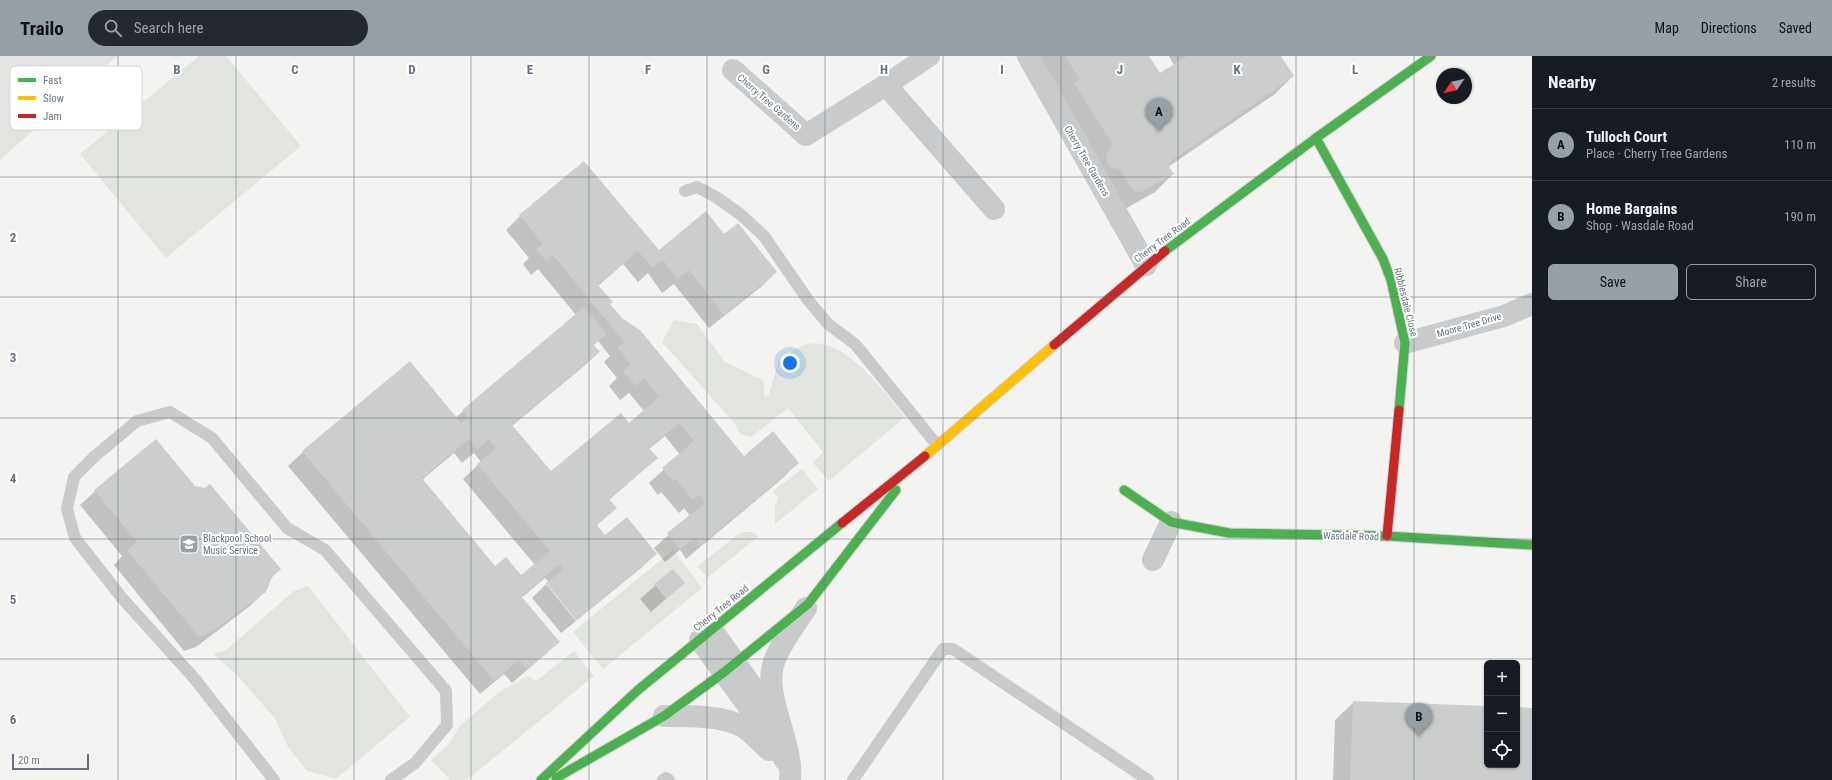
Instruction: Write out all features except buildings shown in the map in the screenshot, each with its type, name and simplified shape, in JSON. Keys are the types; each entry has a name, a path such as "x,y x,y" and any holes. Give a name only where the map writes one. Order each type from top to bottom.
{"street":[{"name":"Cherry Tree Gardens","path":"733,70 806,135 929,56"},
{"name":"Cherry Tree Gardens","path":"1028,56 1146,265"},
{"name":"Cherry Tree Road","path":"541,780 638,690 937,445 1146,265 1316,138 1431,56"},
{"path":"886,85 994,209"},
{"name":"Ribblesdale Close","path":"1316,138 1383,259 1391,280 1405,343 1387,536"},
{"name":"Moore Tree Drive","path":"1405,343 1504,316 1532,304"},
{"name":"Cherry Tree Road","path":"552,780 664,716 729,668 808,604 920,459"},
{"name":"Wasdale Road","path":"1124,490 1171,522 1229,533 1387,536 1532,545"},
{"path":"1153,560 1171,522"},
{"path":"790,774 784,734 773,695 774,663 780,649 808,604"},
{"path":"706,635 729,668 790,774"},
{"path":"729,668 784,734"},
{"path":"664,716 703,717 743,727 790,774"}],"lane":[{"path":"685,191 697,188 716,197 740,214 764,236 808,300 828,324 855,344 937,445"},
{"path":"274,780 194,678 122,598 75,538 67,509 74,476 137,421 170,412 212,438 287,528 325,550 446,691 447,725 415,762 391,780"},
{"path":"853,780 944,649 953,649 1148,780"},
{"path":"663,780 666,778 669,780"}],"shaded area":[{"path":"0,56 117,56 106,66 10,66 10,130 34,130 0,160"},
{"path":"199,56 226,56 301,146 166,258 80,154 109,130 142,130 142,103"},
{"path":"674,320 697,324 725,362 763,380 765,398 769,394 779,362 782,359 793,351 808,344 824,345 840,351 856,363 884,391 905,417 829,481 813,463 823,452 788,408 751,437 740,434 736,425 662,342"},
{"path":"802,469 818,489 775,524 775,507 778,498 773,491"},
{"path":"744,532 751,532 759,536 707,578 698,566 736,536"},
{"path":"673,550 702,588 603,669 573,632"},
{"path":"308,586 410,717 336,779 307,771 288,747 276,720 236,674 213,654 226,650 294,591"},
{"path":"574,651 594,676 467,780 450,780 431,760 448,745 460,726 499,692 528,676 536,681"}],"traffic: fast":[{"path":"1165,251 1316,138 1431,56"},
{"path":"1316,138 1383,259 1391,280 1405,343 1399,410"},
{"path":"556,778 664,716 723,673 808,604 896,490"},
{"path":"1124,490 1171,522 1229,533 1387,536 1532,545"},
{"path":"541,780 638,690 842,523"}],"traffic: slow":[{"path":"925,456 1054,345"}],"traffic: jam":[{"path":"1054,345 1165,251"},
{"path":"1387,536 1399,410"},
{"path":"842,523 925,456"}],"place":[{"name":"Tulloch Court","path":"1159,131"},
{"name":"Blackpool School Music Service","path":"189,544"},
{"name":"Home Bargains","path":"1419,736"}]}
